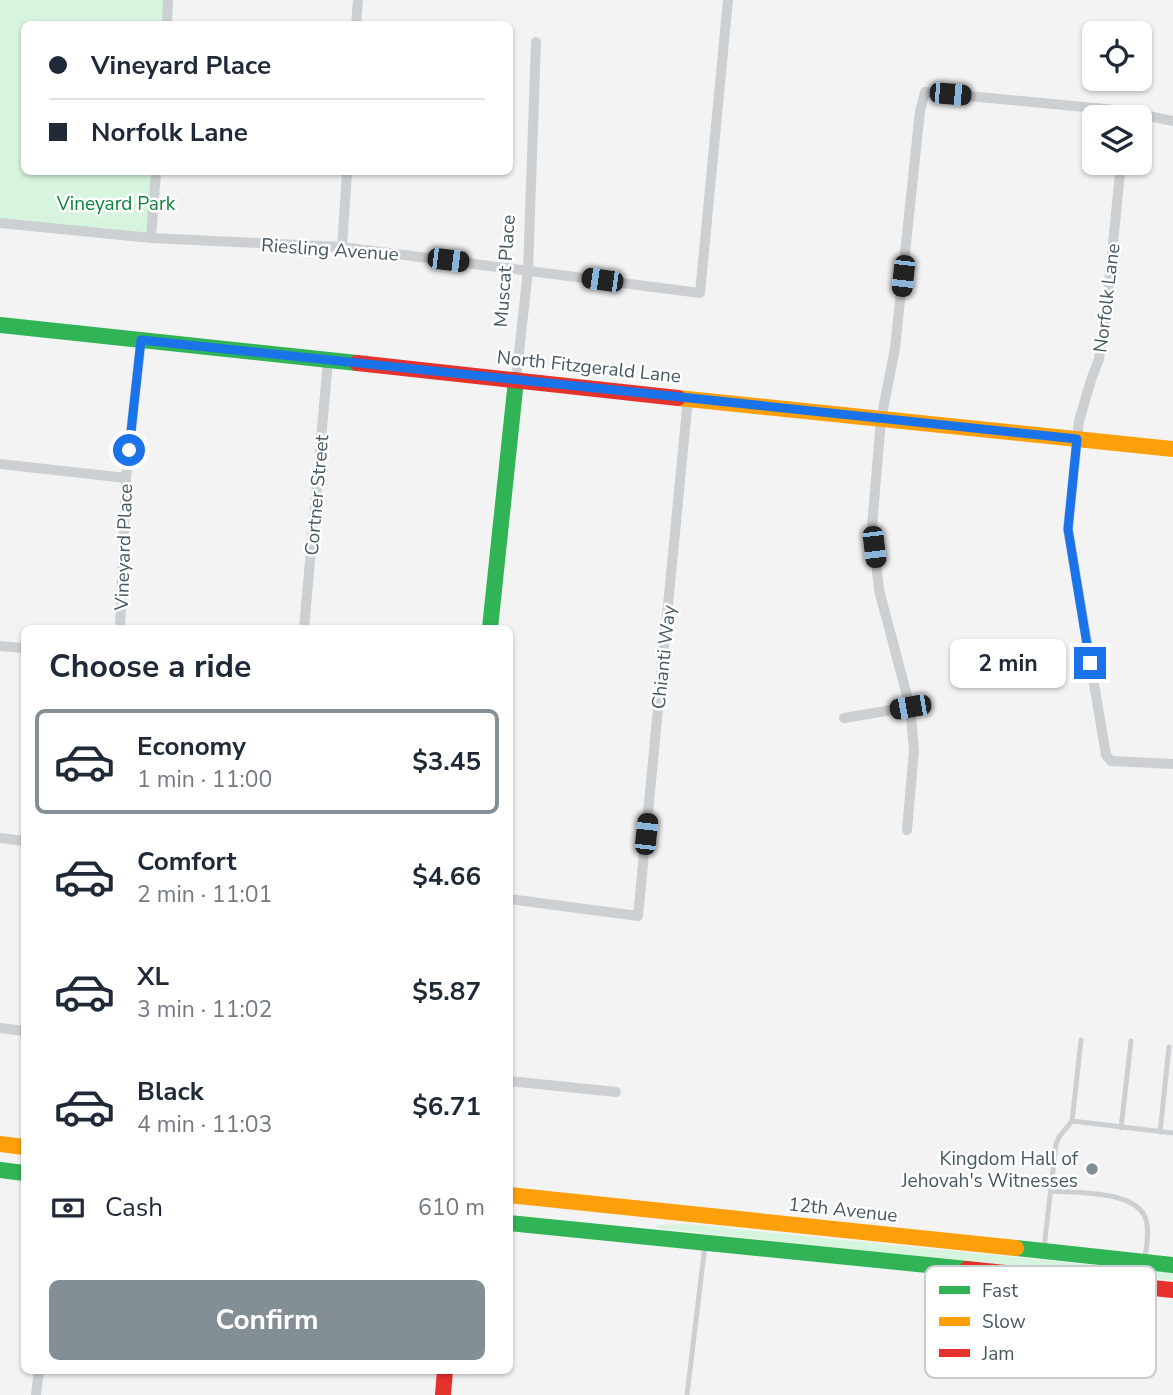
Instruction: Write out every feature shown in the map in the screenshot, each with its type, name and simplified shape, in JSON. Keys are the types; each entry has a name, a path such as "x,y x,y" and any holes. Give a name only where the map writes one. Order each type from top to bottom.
{"street":[{"path":"167,21 168,0"},
{"path":"356,21 358,0"},
{"name":"Riesling Avenue","path":"0,223 151,238 342,247 700,293 727,0"},
{"name":"Muscat Place","path":"490,625 528,270 536,42"},
{"path":"907,830 914,750 910,707 879,590 872,526 881,420 895,348 919,125 925,92 1082,109"},
{"path":"1152,118 1173,121"},
{"path":"151,238 156,175"},
{"path":"342,247 347,175"},
{"name":"Norfolk Lane","path":"1120,175 1105,325 1099,359 1091,380 1077,439 1068,529 1106,755 1111,761 1173,764"},
{"name":"North Fitzgerald Lane","path":"0,325 1173,449"},
{"name":"Vineyard Place","path":"120,625 126,478 141,340"},
{"name":"Cortner Street","path":"304,625 328,361"},
{"name":"Chianti Way","path":"513,900 638,916 688,398"},
{"path":"0,464 126,478"},
{"path":"0,646 21,648"},
{"path":"844,718 910,707"},
{"path":"0,838 21,841"},
{"path":"0,1028 21,1031"},
{"path":"513,1082 616,1092"},
{"path":"0,1144 21,1147"},
{"path":"0,1170 21,1173"},
{"name":"12th Avenue","path":"513,1195 1173,1265"},
{"path":"513,1223 939,1266"},
{"path":"36,1395 39,1374"},
{"path":"443,1395 445,1374"}],"lane":[{"path":"1044,1251 1056,1144 1072,1121 1081,1040"},
{"path":"1121,1128 1131,1041"},
{"path":"1160,1132 1169,1047"},
{"path":"1072,1121 1173,1133"},
{"path":"1050,1191 1116,1197 1134,1204 1146,1220 1144,1262"},
{"path":"687,1395 705,1242"}],"green space":[{"name":"Vineyard Park","path":"0,0 168,0 166,21 21,21 21,175 156,175 151,238 0,223"},
{"path":"686,1224 1103,1266 1006,1266 657,1228 657,1225"},
{"path":"1156,1271 1173,1273 1173,1280 1156,1279"}],"traffic: fast":[{"path":"0,325 357,363"},
{"path":"490,625 516,380"},
{"path":"0,1170 21,1173"},
{"path":"513,1223 937,1266"},
{"path":"1016,1248 1173,1265"}],"traffic: slow":[{"path":"678,398 1173,449"},
{"path":"0,1144 21,1147"},
{"path":"513,1195 1016,1248"}],"traffic: jam":[{"path":"357,363 678,398"},
{"path":"1156,1288 1173,1290"},
{"path":"443,1395 445,1374"}],"place":[{"name":"Kingdom Hall of Jehovah's Witnesses","path":"1092,1169"}],"route":[{"path":"129,450 141,340 1077,439 1068,529 1090,663"}]}
